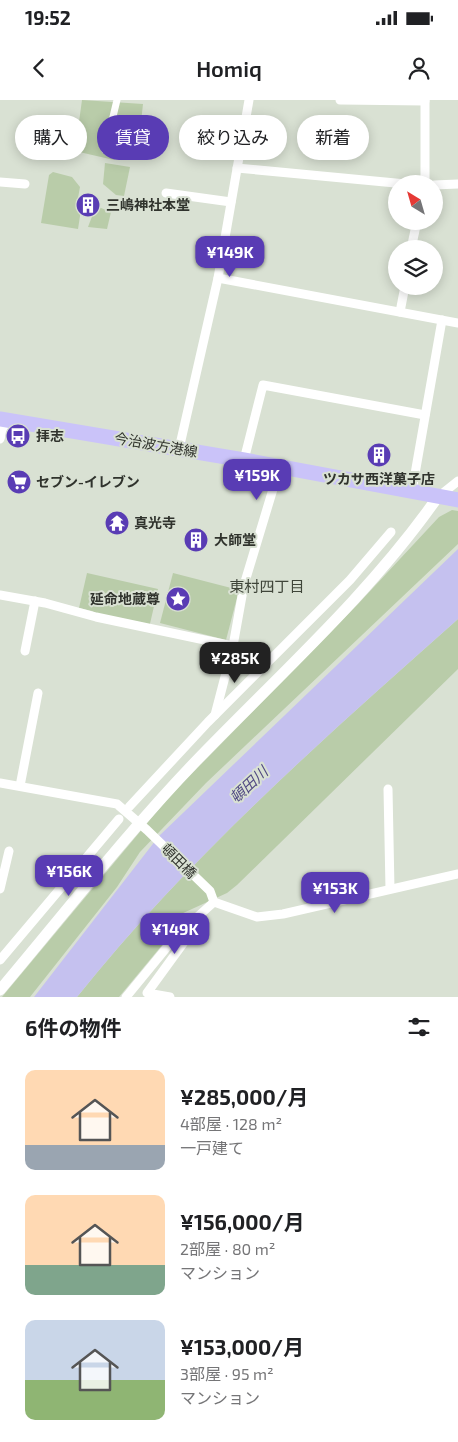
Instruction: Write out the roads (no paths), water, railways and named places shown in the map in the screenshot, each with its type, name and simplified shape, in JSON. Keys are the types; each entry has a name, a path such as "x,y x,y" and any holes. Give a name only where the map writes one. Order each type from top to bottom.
{"main road":[{"name":"今治波方港線","path":"3,419 280,466 412,491 437,498 458,500"}],"street":[{"path":"113,115 117,100"},
{"path":"179,450 218,278 249,100"},
{"path":"340,100 425,101 425,175"},
{"path":"237,168 388,182"},
{"path":"0,182 25,184"},
{"path":"443,185 458,184"},
{"path":"166,192 231,202"},
{"path":"218,278 458,323"},
{"path":"400,312 403,295"},
{"path":"412,491 442,320"},
{"path":"244,460 263,385 425,415"},
{"path":"0,439 3,419"},
{"path":"214,716 233,646 244,584 280,466"},
{"path":"0,990 143,827 196,761 328,627 386,562 437,498 458,481"},
{"path":"129,807 214,716 350,580 391,532"},
{"path":"0,595 35,601 96,618 233,646"},
{"path":"25,651 35,601"},
{"path":"20,786 38,693"},
{"name":"頓田橋","path":"0,783 117,804 210,892 214,902"},
{"path":"388,789 390,889"},
{"path":"1,959 119,819"},
{"path":"0,889 9,851"},
{"path":"126,997 176,934 214,902 257,917 458,874"},
{"path":"170,997 147,993 187,938 191,923"}],"water":[{"name":"頓田川","path":"458,549 458,619 308,754 211,847 120,945 77,997 34,997 159,836"}],"place":[{"name":"三嶋神社本堂","path":"88,205"},
{"name":"拝志","path":"18,436"},
{"name":"ツカサ西洋菓子店","path":"379,455"},
{"name":"セブン-イレブン","path":"19,482"},
{"name":"真光寺","path":"117,523"},
{"name":"大師堂","path":"196,540"},
{"name":"延命地蔵尊","path":"178,599"}],"district":[{"name":"東村四丁目","path":"267,587"}]}
